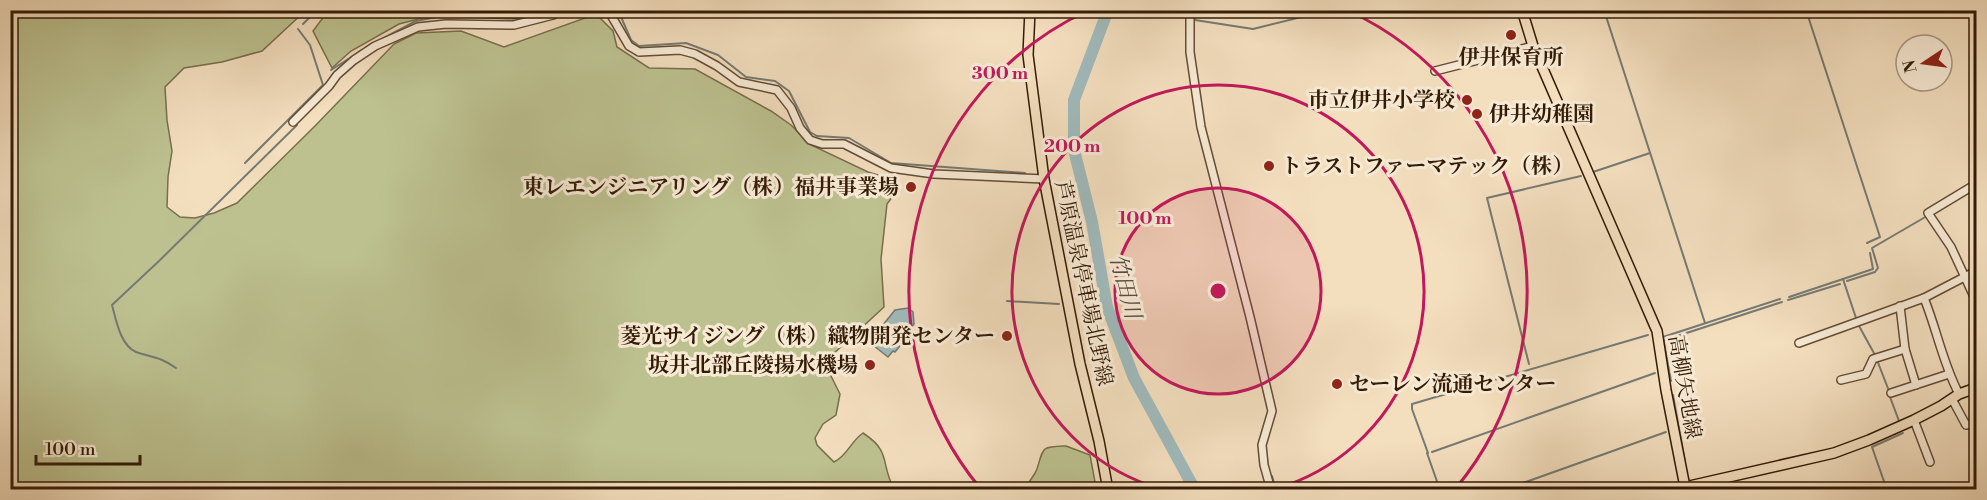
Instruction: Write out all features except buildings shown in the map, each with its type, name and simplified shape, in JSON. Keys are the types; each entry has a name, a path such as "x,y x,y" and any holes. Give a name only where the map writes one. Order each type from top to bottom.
{"main road":[{"name":"芦原温泉停車場北野線","path":"1030,10 1028,55 1044,179 1080,364 1108,489"},
{"name":"高柳矢地線","path":"1522,10 1533,46 1657,331 1681,488 1834,453 1914,420 1977,388"}],"street":[{"path":"293,122 354,60 375,46 418,27 446,24 514,25 564,10"},
{"path":"608,10 628,46 639,52 680,50 695,54 739,82 777,90 810,140 822,144 844,144 891,168 934,174 1044,179"},
{"path":"1191,10 1190,52 1201,127 1272,411 1262,445 1264,465 1271,489"},
{"path":"1435,70 1533,46"},
{"path":"1976,184 1928,213 1952,247 1977,301"},
{"path":"1799,343 1924,298 1977,271"},
{"path":"1924,298 1966,425 1977,424"},
{"path":"1900,306 1905,349 1916,385"},
{"path":"1841,380 1866,374 1873,359 1905,349"},
{"path":"1892,393 1948,374"},
{"path":"1914,420 1930,462"}],"green space":[{"path":"437,10 438,14 399,24 351,51 332,68 313,31 328,11"},
{"path":"10,11 305,11 262,51 222,62 184,68 165,87 172,151 167,207 180,217 195,218 237,203 394,44 416,33 461,31 504,47 596,14 613,31 617,47 649,68 695,69 771,111 791,125 811,145 868,172 895,180 893,196 887,204 881,259 884,307 830,357 827,368 840,394 836,415 823,424 815,438 817,445 834,462 863,433 882,452 894,489 11,489"},
{"path":"1066,446 1090,455 1095,489 1026,489 1045,449"}],"water":[{"path":"908,308 913,312 914,324 910,329 912,331 888,357 869,342 895,310"}],"waterway":[{"path":"303,24 317,10"},
{"path":"455,16 517,19 555,10"},
{"path":"618,10 631,40 639,46 686,43 718,55 746,77 775,81 789,91 810,132 817,136 849,138 891,163 1025,173"},
{"name":"竹田川","path":"1108,10 1074,100 1074,150 1092,222 1107,307 1134,378 1195,490"},
{"path":"1195,20 1253,29 1330,10"},
{"path":"1604,10 1705,323"},
{"path":"1806,10 1880,237 1867,243"},
{"path":"382,39 416,21 437,17"},
{"path":"245,163 323,85 310,45 298,29"},
{"path":"331,70 364,49"},
{"path":"176,368 160,359 131,349 122,338 112,305 297,125"},
{"path":"1593,172 1650,153"},
{"path":"1529,364 1487,198 1581,176"},
{"path":"1847,281 1875,272 1878,268 1872,248 1927,216"},
{"path":"1856,318 1843,279 1873,269 1870,253"},
{"path":"1789,297 1843,279"},
{"path":"1788,300 1840,284"},
{"path":"1671,381 1663,337 1780,299"},
{"path":"1007,301 1059,304"},
{"path":"1665,340 1782,302"},
{"path":"1859,326 1875,355"},
{"path":"1428,453 1412,404 1648,335"},
{"path":"1877,360 1889,391"},
{"path":"1432,452 1655,373"},
{"path":"1673,395 1685,462"},
{"path":"1890,397 1899,421"},
{"path":"1506,489 1666,432"},
{"path":"1887,490 1872,447 1903,433"},
{"path":"1427,453 1440,490"},
{"path":"1272,476 1276,490"},
{"path":"1700,490 1715,484 1717,490"}],"place":[{"name":"伊井保育所","path":"1511,35"},
{"name":"市立伊井小学校","path":"1467,100"},
{"name":"伊井幼稚園","path":"1477,114"},
{"name":"トラストファーマテック（株）","path":"1269,166"},
{"name":"東レエンジニアリング（株）福井事業場","path":"911,187"},
{"name":"菱光サイジング（株）織物開発センター","path":"1007,336"},
{"name":"坂井北部丘陵揚水機場","path":"870,365"},
{"name":"セーレン流通センター","path":"1337,384"}]}
